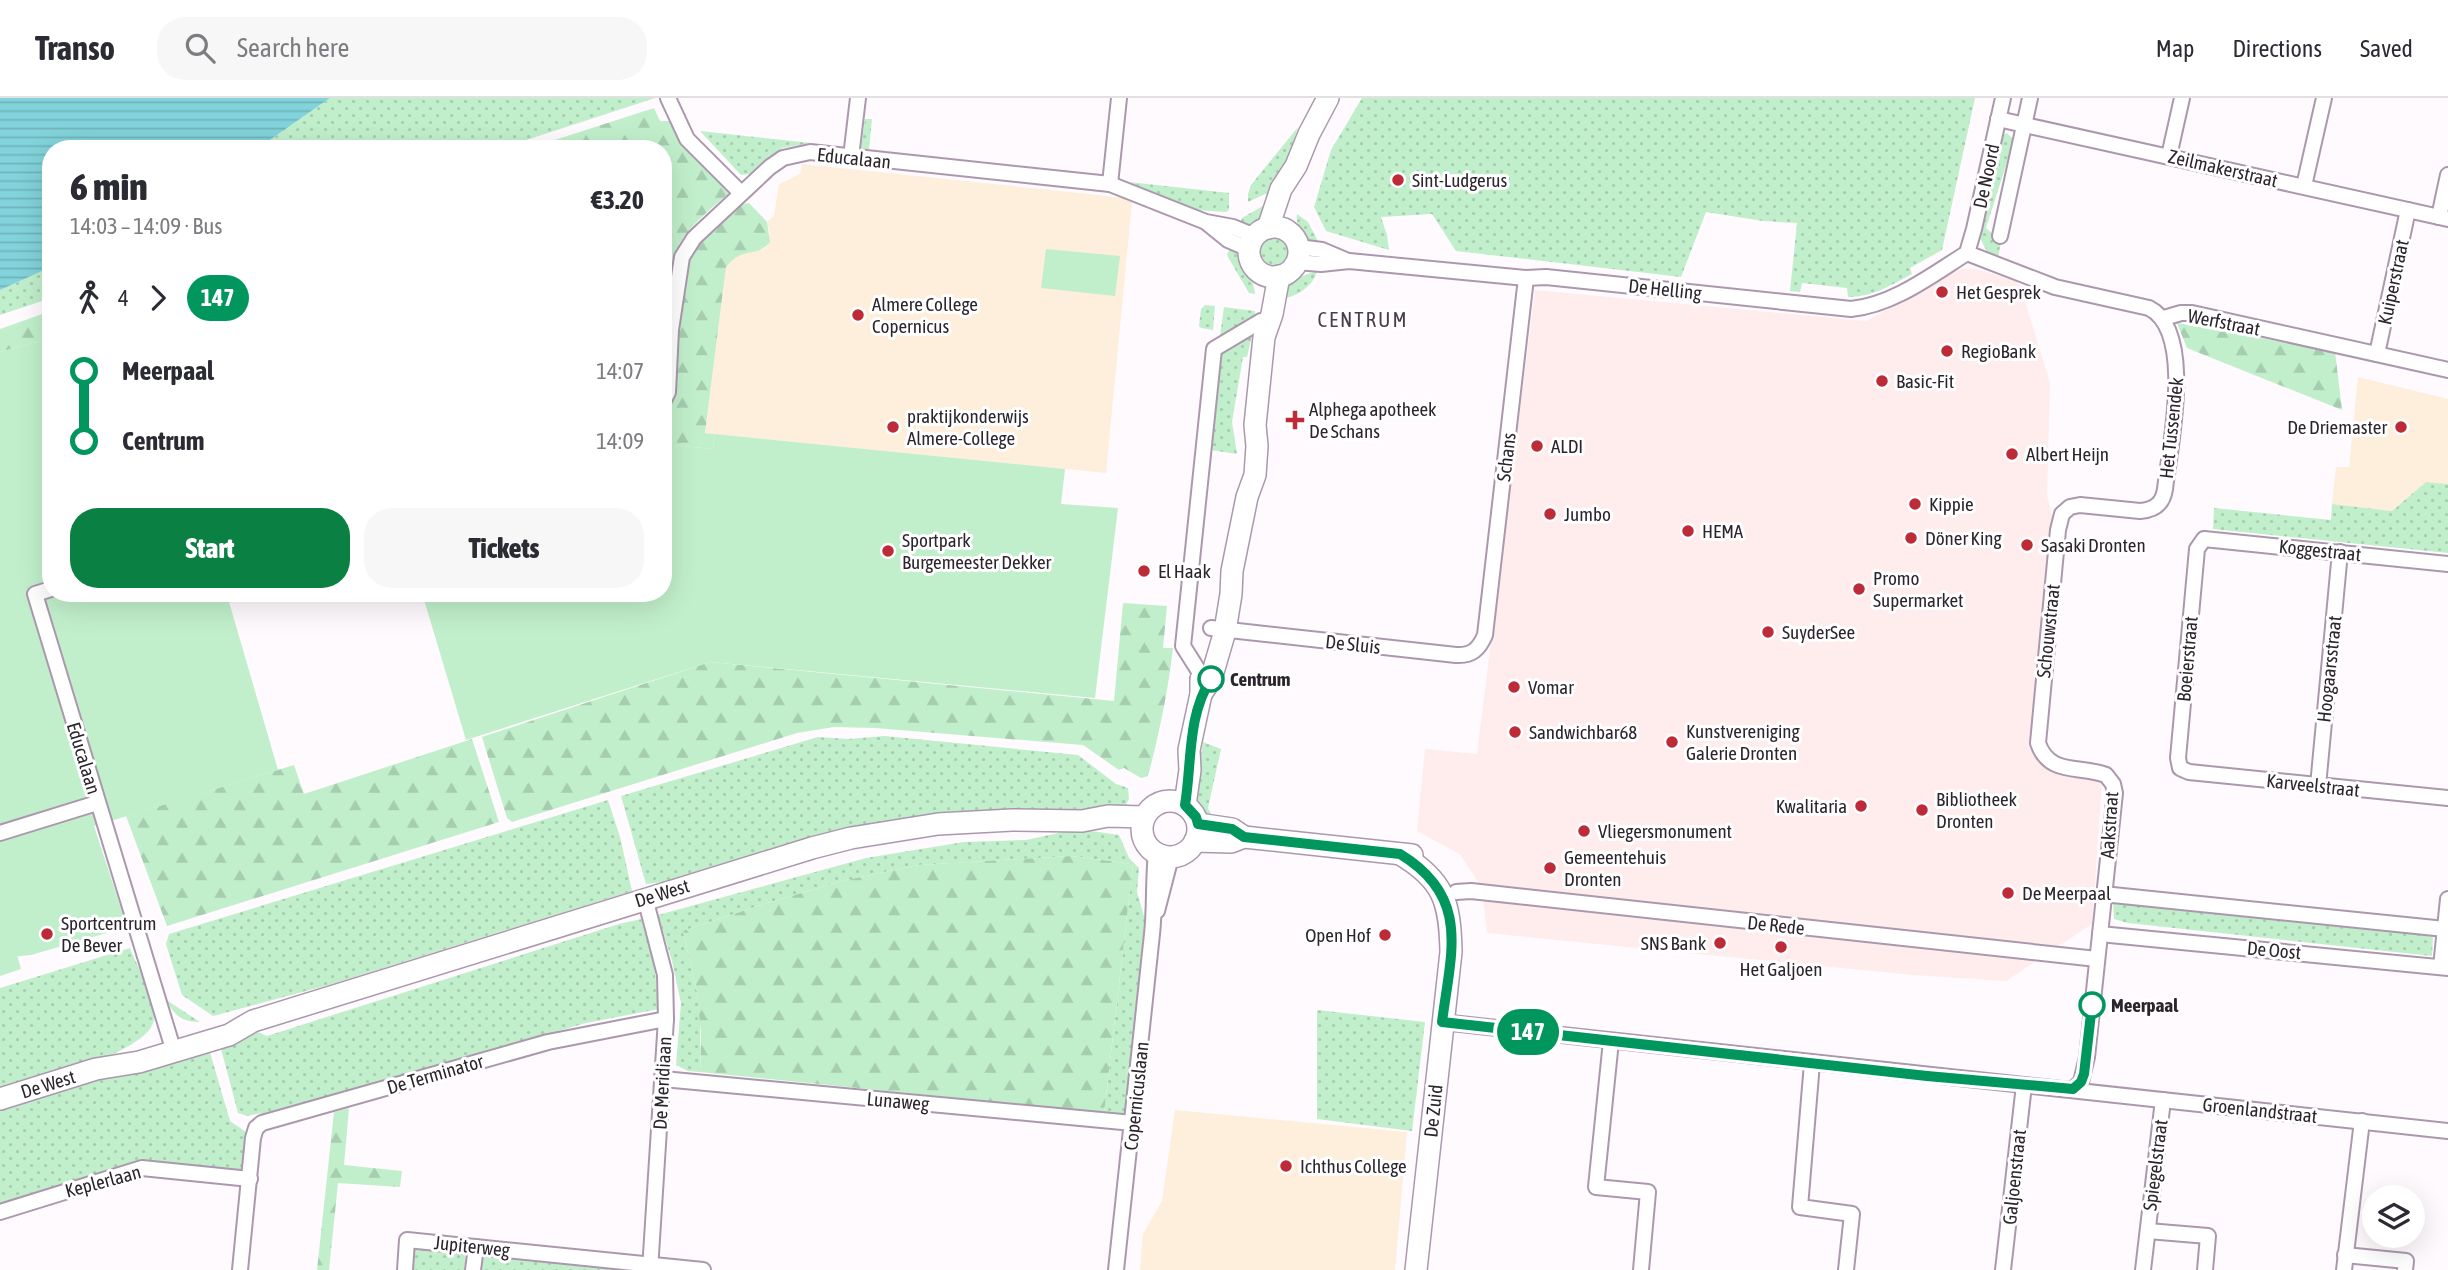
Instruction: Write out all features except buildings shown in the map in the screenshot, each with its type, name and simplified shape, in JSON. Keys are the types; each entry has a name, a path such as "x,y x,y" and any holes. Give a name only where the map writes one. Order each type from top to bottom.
{"main road":[{"path":"1275,242 1252,263 1271,275 1290,271 1275,242 1281,189 1296,166 1328,98"},
{"path":"1201,694 1211,679 1220,590 1232,571 1247,497 1243,473 1246,445 1255,425 1263,329 1260,312 1271,275"},
{"path":"1176,803 1179,765 1189,750 1201,694 1200,673 1218,629"},
{"path":"1176,803 1196,817 1197,833 1185,853 1163,855 1149,849 1143,826 1150,809 1176,803"},
{"name":"De West","path":"0,1099 96,1069 139,1062 172,1045 229,1035 253,1021 645,898 851,838 938,824 1012,820 1082,821 1106,829 1143,826"},
{"path":"1197,833 1231,842 1244,837 1420,856 1464,892"},
{"name":"De Zuid","path":"1400,854 1419,865 1442,893 1450,921 1451,952 1416,1270"},
{"name":"De Zuid","path":"1451,952 1461,923 1460,905 1464,892"}],"street":[{"path":"668,98 687,139 741,193"},
{"path":"851,157 858,98"},
{"path":"1110,184 1119,98"},
{"name":"De Noord","path":"1967,253 2003,98"},
{"name":"De Noord","path":"2000,236 2031,98"},
{"path":"2169,156 2182,98"},
{"path":"2304,186 2323,98"},
{"name":"Zeilmakerstraat","path":"1998,119 2443,218"},
{"name":"Educalaan","path":"672,323 682,257 694,238 783,158 810,152 1110,184 1206,222 1233,227 1275,242"},
{"path":"2443,218 2448,175"},
{"name":"Kuiperstraat","path":"2377,354 2408,210"},
{"name":"De Helling","path":"1275,242 1321,264 1349,261 1526,278 1546,276 1852,309 1884,301 1967,253"},
{"name":"Werfstraat","path":"1967,253 2055,287 2149,307 2165,318 2192,313 2448,370"},
{"name":"Schans","path":"1485,635 1526,278"},
{"name":"Het Tussendek","path":"2058,530 2062,514 2075,506 2140,512 2155,507 2164,497 2178,371 2165,318"},
{"path":"1200,673 1183,646 1214,349 1263,329"},
{"name":"Schouwstraat","path":"2038,732 2058,530"},
{"name":"Koggestraat","path":"2197,549 2204,539 2209,538 2448,564"},
{"name":"Boeierstraat","path":"2180,768 2178,758 2197,549"},
{"name":"Hoogaarsstraat","path":"2318,786 2340,552"},
{"name":"Educalaan","path":"42,592 35,594 172,1045"},
{"name":"De Sluis","path":"1218,629 1465,656 1479,648 1485,635"},
{"name":"Aakstraat","path":"2038,732 2040,748 2054,765 2106,775 2115,793 2084,1074 2081,1082 2073,1089"},
{"name":"Karveelstraat","path":"2180,768 2189,772 2448,798"},
{"path":"0,833 97,803"},
{"name":"Copernicuslaan","path":"1116,1270 1153,922 1153,887 1163,855"},
{"name":"De Rede","path":"1464,892 2097,959"},
{"name":"De Oost","path":"2103,894 2445,929"},
{"name":"De Meridiaan","path":"645,898 665,975 666,1019 650,1267"},
{"path":"2444,968 2448,900"},
{"name":"De Oost","path":"2100,934 2444,968"},
{"name":"De Terminator","path":"240,1270 253,1138 256,1128 262,1123 548,1042 666,1019"},
{"name":"Groenlandstraat","path":"1442,1022 2448,1130"},
{"path":"1611,1041 1596,1187 1648,1192 1641,1270"},
{"path":"1812,1063 1800,1207 1852,1214 1846,1270"},
{"name":"Lunaweg","path":"663,1079 1133,1123"},
{"name":"Galjoenstraat","path":"2003,1270 2024,1085"},
{"name":"Spiegelstraat","path":"2143,1270 2163,1100"},
{"path":"2362,1121 2345,1262 2406,1261 2405,1270"},
{"name":"Keplerlaan","path":"0,1212 142,1168 250,1179"},
{"name":"Spiegelstraat","path":"2148,1231 2208,1236 2205,1270"},
{"name":"Jupiterweg","path":"405,1270 407,1240 650,1267 703,1270"},
{"path":"473,1270 476,1247"}],"shaded area":[{"path":"802,164 1098,195 1132,202 1106,473 705,433 726,267 735,255 765,248 770,233 767,222 774,216 779,184 800,174"},
{"name":"SuyderSee","path":"1961,269 1976,269 2014,280 2020,285 2050,383 2047,495 2053,520 2032,744 2050,769 2102,782 2092,924 2006,981 1913,975 1487,933 1482,888 1460,854 1417,831 1425,749 1477,754 1535,290 1866,321"},
{"name":"De Driemaster","path":"2358,377 2448,399 2448,484 2426,482 2392,511 2332,504 2336,467 2349,467"},
{"name":"Ichthus College","path":"1175,1110 1407,1132 1395,1270 1140,1270 1143,1234 1162,1201"}],"green space":[{"path":"330,98 655,98 527,140 270,140"},
{"path":"1362,98 1975,98 1942,250 1910,268 1912,274 1889,286 1874,293 1848,297 1847,288 1802,283 1800,292 1790,291 1797,223 1706,212 1681,277 1456,251 1432,214 1381,217 1389,250 1326,231 1314,207 1331,150"},
{"path":"654,108 660,121 670,121 734,189 697,221 679,244 672,225 672,140 555,140"},
{"path":"865,119 872,119 869,149 861,149"},
{"path":"1298,127 1284,172 1273,196 1265,194 1248,202 1251,185"},
{"path":"700,131 811,143 782,148 750,174 741,175"},
{"path":"2007,133 2014,140 1986,228 2001,241 1998,259 1987,252 1979,236 1986,214 2000,137"},
{"path":"1129,182 1229,193 1229,210 1197,210"},
{"path":"749,203 767,222 770,242 759,250 738,256 726,267 705,433 715,434 713,449 672,445 672,397 687,269 702,237 710,227 738,206"},
{"path":"1267,206 1258,222 1239,225 1242,218"},
{"path":"1297,214 1308,222 1320,245 1302,234"},
{"path":"672,225 679,244 672,287"},
{"path":"1274,239 1284,243 1288,253 1284,263 1274,267 1264,263 1260,253 1264,243"},
{"path":"1231,247 1246,269 1255,294 1249,293 1228,257"},
{"path":"1046,249 1120,256 1115,296 1041,288"},
{"path":"42,271 42,301 0,315 0,290"},
{"path":"1317,271 1304,290 1282,298 1291,283"},
{"path":"1205,305 1215,306 1213,330 1199,326 1201,309"},
{"path":"1224,307 1255,311 1255,317 1231,336 1220,336"},
{"path":"42,314 42,340 0,352 0,329"},
{"path":"2177,323 2335,351 2342,410 2187,348"},
{"path":"1253,331 1247,357 1243,357 1232,422 1237,454 1211,450 1221,356"},
{"path":"42,340 42,602 229,602 278,770 94,826 127,927 31,955 0,958 0,352"},
{"name":"Sportpark Burgemeester Dekker","path":"715,434 1065,469 1061,504 1118,508 1095,698 710,662 466,740 425,602 672,602 672,445 713,449"},
{"path":"2426,482 2448,484 2448,553 2213,529 2214,508 2331,520 2332,504 2392,511"},
{"path":"1123,603 1167,606 1163,648 1173,648 1166,697 1152,760 1148,776 1141,778 1124,768 1119,770 1083,745 834,727 797,733 512,822 507,818 482,737 710,662 1114,701"},
{"path":"885,736 1078,755 1116,784 1128,788 1129,799 1123,810 772,850 664,882 646,884 621,796 818,737 848,739"},
{"path":"472,739 499,822 167,926 126,816 294,765 304,794"},
{"path":"1203,742 1221,749 1208,808 1214,820 1199,805 1196,795"},
{"path":"608,800 620,837 632,891 332,984 213,1016 182,995 166,944 169,934"},
{"path":"1077,829 1119,835 1129,858 1139,868 1137,892 1146,923 1126,1115 1104,1113 1133,864 1071,856 918,865 842,881 683,931 700,1016 700,1072 688,1071 676,1065 681,1003 658,915 866,858 964,842 1026,840"},
{"path":"1071,856 1133,864 1104,1113 700,1072 701,1034 697,992 683,931 842,881 918,865"},
{"path":"2113,902 2433,936 2432,956 2128,923 2114,919"},
{"path":"641,919 654,964 659,1009 586,1023 263,1116 261,1113 247,1116 238,1113 220,1045 255,1031 267,1036"},
{"path":"7,921 21,969 0,976 0,922"},
{"path":"130,948 153,1004 154,1020 147,1032 111,1055 61,1074 0,1092 0,988"},
{"path":"165,999 200,1022 179,1016"},
{"path":"1317,1010 1425,1022 1412,1131 1317,1119"},
{"path":"209,1049 230,1121 249,1134 243,1171 138,1161 0,1203 0,1108"},
{"path":"349,1108 344,1165 402,1171 400,1187 338,1183 329,1270 317,1270 334,1112"},
{"path":"414,1243 466,1248 464,1270 411,1270"},
{"path":"483,1250 637,1270 481,1270"}],"water":[{"path":"0,98 330,98 270,140 42,140 42,271 0,290"}],"bus line":[{"name":"147","path":"1211,679 1201,694 1189,750 1190,770 1185,805 1196,817 1198,824 1232,829 1244,837 1400,854 1419,865 1442,893 1450,921 1451,952 1442,1022 1927,1076 2073,1089 2081,1082 2084,1074 2092,1005"}],"place":[{"name":"Sint-Ludgerus","path":"1398,180"},
{"name":"Het Gesprek","path":"1942,292"},
{"name":"Almere College Copernicus","path":"858,315"},
{"name":"RegioBank","path":"1947,351"},
{"name":"Basic-Fit","path":"1882,381"},
{"name":"Alphega apotheek De Schans","path":"1295,420"},
{"name":"praktijkonderwijs Almere-College","path":"893,427"},
{"name":"De Driemaster","path":"2401,427"},
{"name":"ALDI","path":"1537,446"},
{"name":"Albert Heijn","path":"2012,454"},
{"name":"Kippie","path":"1915,504"},
{"name":"Jumbo","path":"1550,514"},
{"name":"HEMA","path":"1688,531"},
{"name":"Döner King","path":"1911,538"},
{"name":"Sasaki Dronten","path":"2027,545"},
{"name":"Sportpark Burgemeester Dekker","path":"888,551"},
{"name":"El Haak","path":"1144,571"},
{"name":"Promo Supermarket","path":"1859,589"},
{"name":"SuyderSee","path":"1768,632"},
{"name":"Centrum","path":"1211,679"},
{"name":"Vomar","path":"1514,687"},
{"name":"Sandwichbar68","path":"1515,732"},
{"name":"Kunstvereniging Galerie Dronten","path":"1672,742"},
{"name":"Kwalitaria","path":"1861,806"},
{"name":"Bibliotheek Dronten","path":"1922,810"},
{"name":"Vliegersmonument","path":"1584,831"},
{"name":"Gemeentehuis Dronten","path":"1550,868"},
{"name":"De Meerpaal","path":"2008,893"},
{"name":"Sportcentrum De Bever","path":"47,934"},
{"name":"Open Hof","path":"1385,935"},
{"name":"SNS Bank","path":"1720,943"},
{"name":"Het Galjoen","path":"1781,947"},
{"name":"Meerpaal","path":"2092,1005"},
{"name":"Ichthus College","path":"1286,1166"}],"district":[{"name":"CENTRUM","path":"1363,320"}]}
